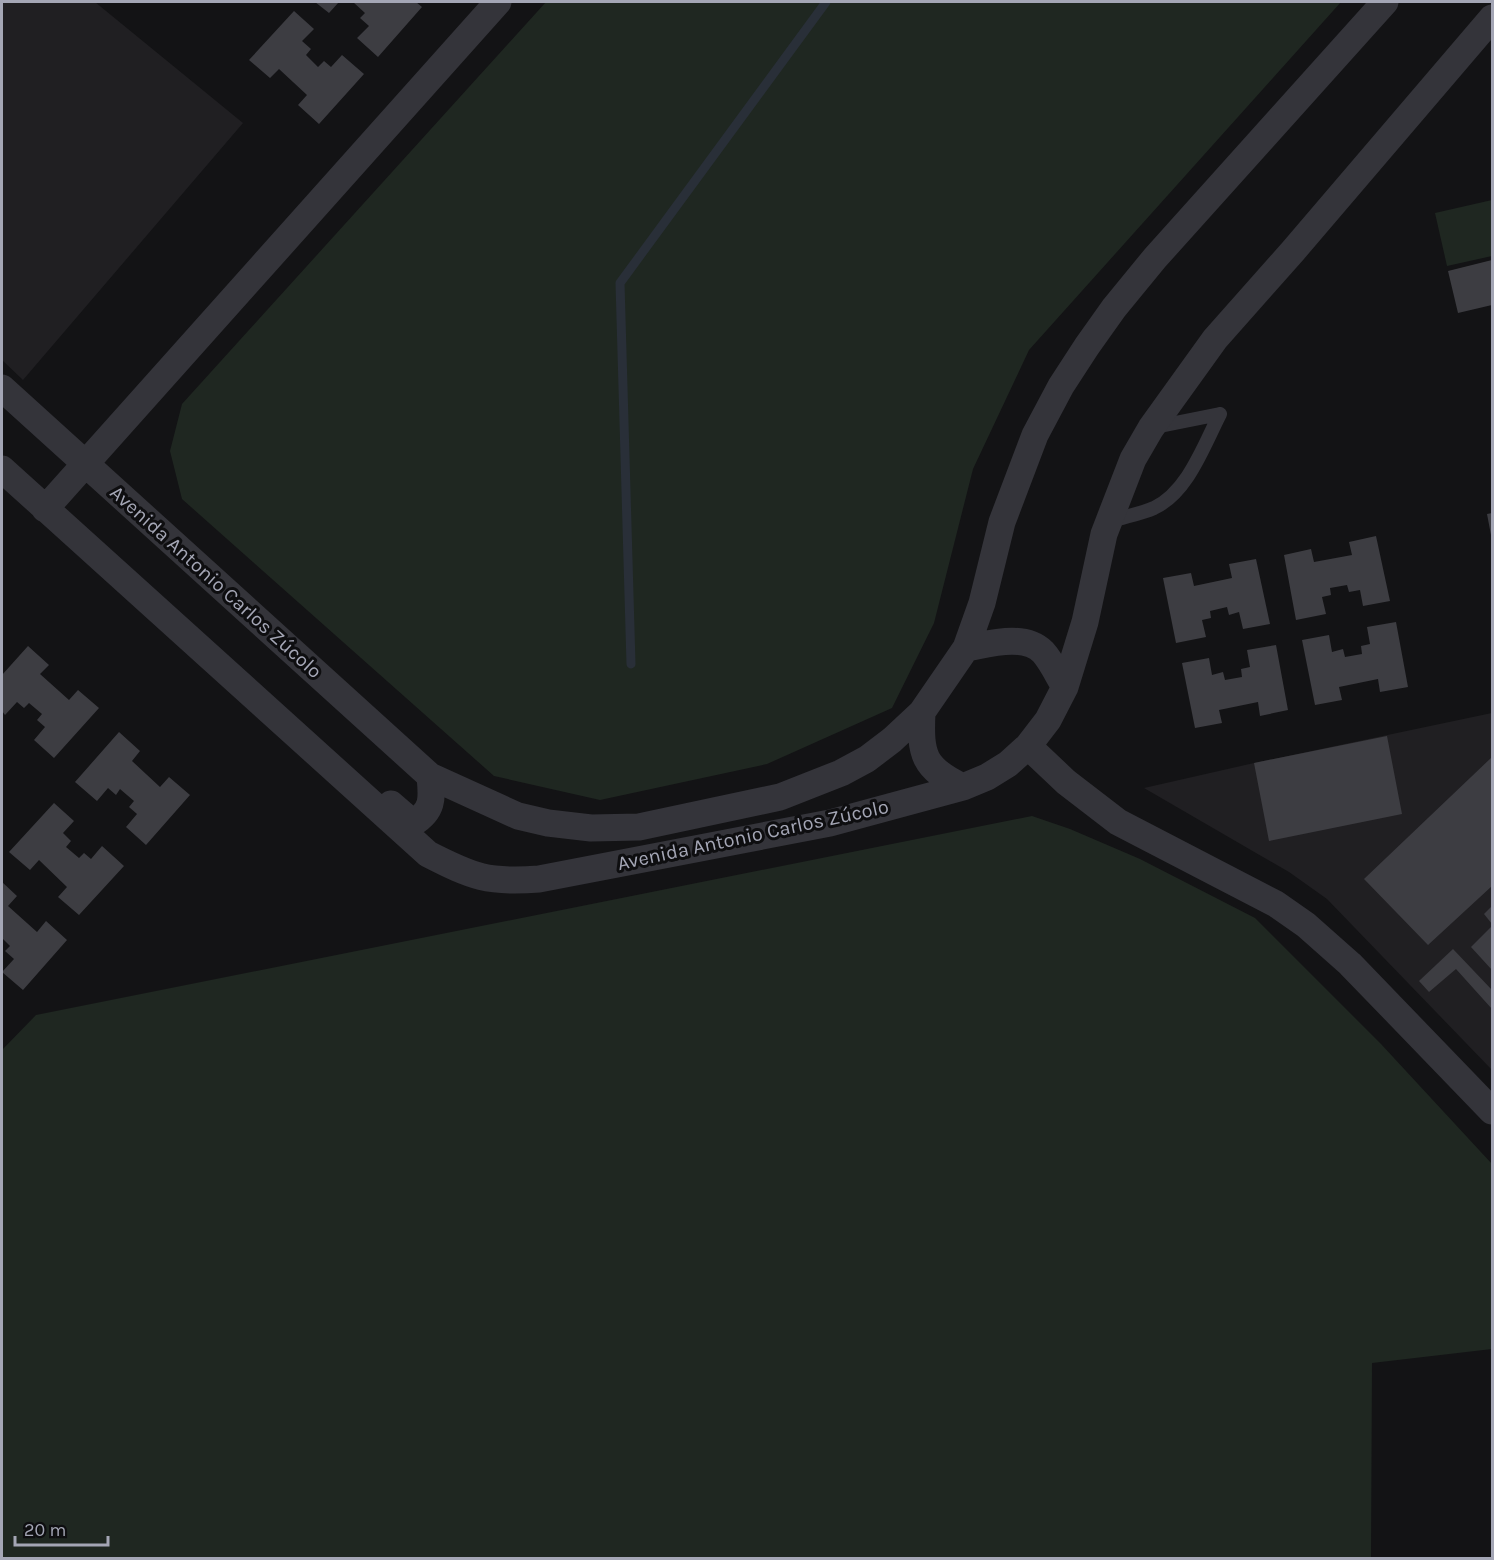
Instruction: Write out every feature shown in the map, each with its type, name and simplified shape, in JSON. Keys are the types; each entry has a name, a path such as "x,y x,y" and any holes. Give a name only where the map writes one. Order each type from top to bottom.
{"street":[{"path":"45,509 498,2"},
{"path":"1385,2 1155,258 1114,308 1061,386 1035,435 1002,522 982,603 966,648 922,712 921,741 924,755 932,768 946,779 963,787 987,777 1008,764 1028,746 1048,720 1065,687 1085,622 1109,522 1133,459 1151,428 1215,339 1492,18"},
{"name":"Avenida Antonio Carlos Zúcolo","path":"2,388 430,776 518,816 548,823 591,828 639,827 780,797 841,773 875,753 922,712"},
{"name":"Avenida Antonio Carlos Zúcolo","path":"2,470 428,854 463,872 486,879 510,881 539,879 830,823 963,787"},
{"path":"966,648 997,642 1017,641 1032,644 1042,651 1065,687"},
{"name":"Avenida Antonio Carlos Zúcolo","path":"213,659 240,667 413,823 423,817 429,809 432,800 430,776"},
{"path":"1028,746 1066,782 1118,822 1256,894 1306,925 1350,964 1492,1111"}],"lane":[{"path":"1109,522 1153,509 1175,494 1220,414 1151,428"}],"shaded area":[{"path":"2,2 95,2 243,123 23,380 2,360"},
{"path":"546,2 1341,2 1029,350 973,469 934,623 892,708 767,764 600,800 494,776 182,499 170,451 182,404"},
{"path":"1492,200 1492,256 1447,266 1435,213"},
{"path":"1492,713 1492,1070 1327,899 1289,872 1144,788"},
{"path":"1032,816 1070,829 1140,859 1255,918 1381,1044 1492,1164 1492,1349 1372,1363 1371,1558 2,1558 2,1050 36,1015"}],"building":[{"path":"315,2 339,2 329,13"},
{"path":"353,2 416,2 422,7 378,57 357,38 369,26 360,18 365,13"},
{"path":"294,11 314,29 302,41 311,49 306,55 318,67 324,61 331,67 342,55 364,74 319,124 298,105 307,95 279,69 270,78 249,60"},
{"path":"1492,260 1492,305 1458,313 1448,271"},
{"path":"1492,513 1492,534 1491,535 1487,514"},
{"path":"1376,536 1390,601 1363,606 1360,590 1349,592 1347,585 1330,588 1331,595 1322,597 1326,614 1296,620 1284,555 1311,549 1314,562 1352,555 1349,542"},
{"path":"1256,559 1270,624 1243,629 1239,612 1229,615 1227,607 1210,611 1211,618 1202,620 1206,637 1176,643 1163,578 1191,573 1194,586 1232,578 1229,564"},
{"path":"1396,622 1408,687 1380,692 1378,679 1339,687 1342,700 1315,705 1302,640 1329,635 1332,652 1343,649 1345,657 1362,654 1361,646 1370,644 1367,627"},
{"path":"1276,645 1288,710 1260,716 1258,702 1219,710 1222,723 1195,728 1182,663 1209,658 1212,675 1223,672 1225,680 1242,677 1241,669 1250,667 1247,650"},
{"path":"28,646 49,665 40,674 69,700 78,690 99,708 54,758 34,740 45,727 37,720 42,714 29,703 24,708 17,702 5,715 2,711 2,675"},
{"path":"119,732 140,751 132,761 160,787 169,777 190,795 146,845 126,827 137,814 129,807 134,801 120,789 116,795 108,788 97,801 75,782"},
{"path":"1387,736 1402,814 1269,841 1254,763"},
{"path":"1492,757 1492,886 1428,945 1364,879"},
{"path":"54,803 74,821 63,833 71,841 66,847 79,858 84,853 91,859 102,846 124,866 79,915 58,897 67,887 39,860 30,870 9,852"},
{"path":"2,882 17,896 8,906 37,932 46,921 67,940 23,990 2,972 14,959 5,951 10,946 2,938"},
{"path":"1492,906 1492,924 1484,914"},
{"path":"1492,926 1492,970 1471,947"},
{"path":"1453,949 1492,990 1492,1009 1456,969 1429,992 1419,981"}],"waterway":[{"path":"631,664 620,283 826,2"}]}
